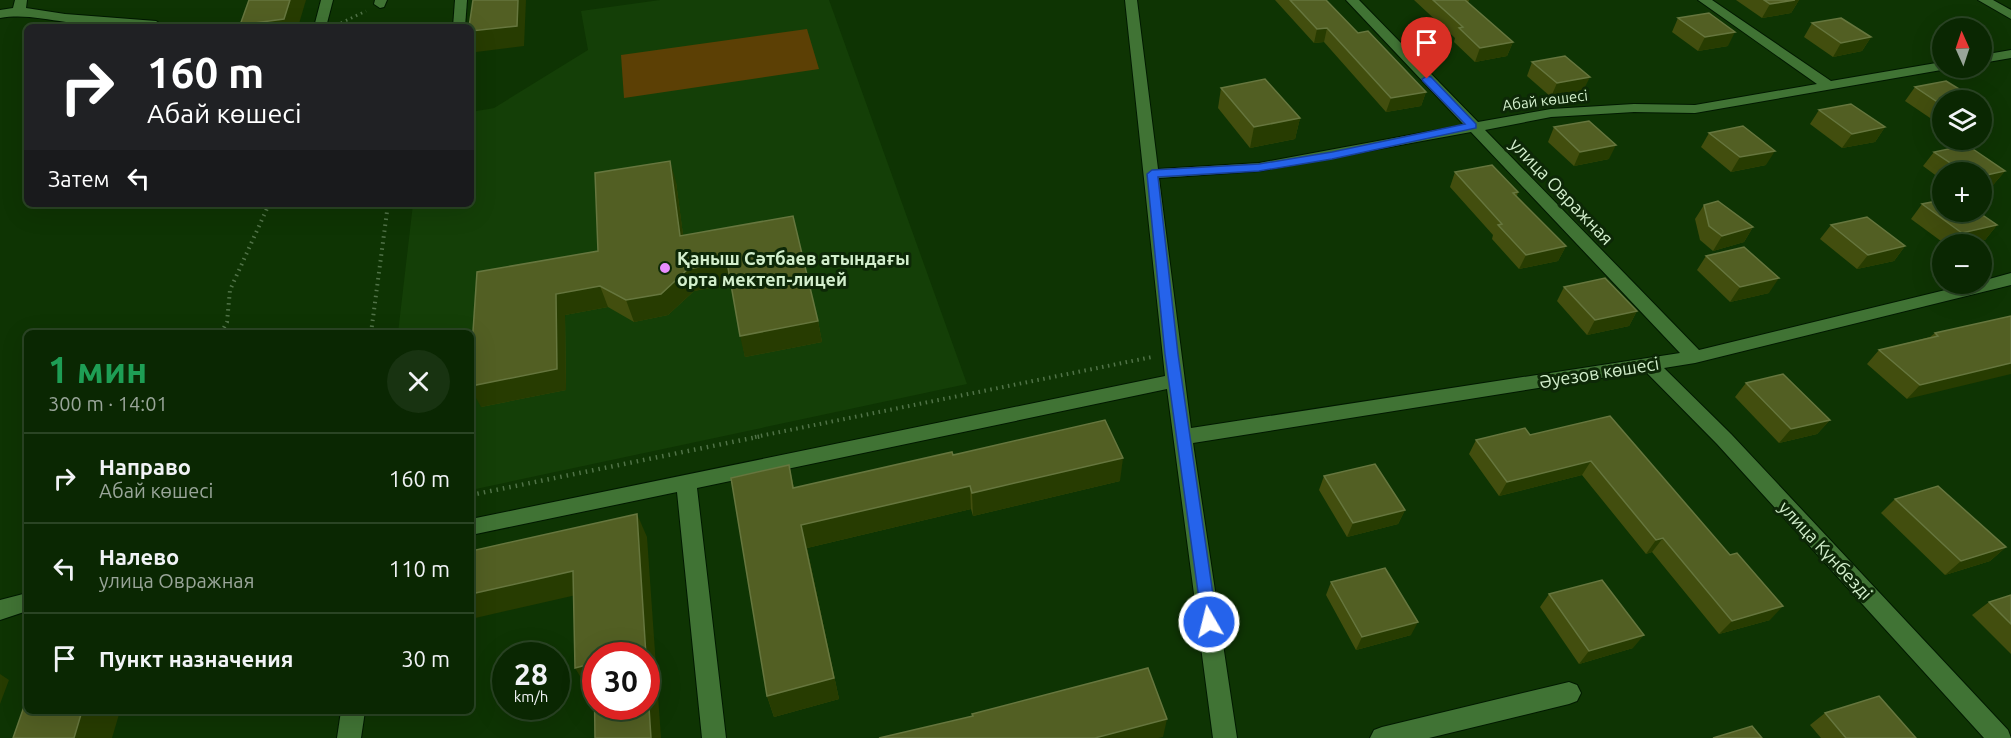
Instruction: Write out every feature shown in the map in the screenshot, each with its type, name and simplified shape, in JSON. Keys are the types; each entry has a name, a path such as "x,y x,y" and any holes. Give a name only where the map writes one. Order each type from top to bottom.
{"street":[{"path":"321,24 327,0"},
{"path":"459,24 461,0"},
{"path":"1131,0 1171,354 1225,738"},
{"name":"улица Овражная","path":"1352,0 1695,357"},
{"path":"1704,0 1829,86"},
{"path":"1984,0 2011,15"},
{"path":"0,14 20,5 65,18 143,24"},
{"path":"1992,57 2011,54"},
{"name":"Абай көшесі","path":"1152,174 1259,167 1332,156 1472,126 1551,113 1634,108 1695,108 1932,68"},
{"name":"Әуезов көшесі","path":"1182,437 1695,357 2011,279"},
{"name":"улица Күнбезді","path":"1649,364 1724,439 2000,738"},
{"path":"474,526 1175,381"},
{"path":"687,481 714,738"},
{"path":"0,610 24,603"},
{"path":"1382,738 1569,693"},
{"path":"349,738 353,714"}],"path":[{"path":"338,24 381,2"},
{"path":"223,330 227,322 230,290 268,207"},
{"path":"371,330 388,207"},
{"path":"474,494 1171,354"}],"shaded area":[{"name":"Қаныш Сәтбаев атындағы орта мектеп-лицей","path":"660,0 829,0 967,384 474,489 474,330 398,330 413,207 474,207 474,111 494,108 588,50 581,11"},
{"path":"807,29 819,69 624,98 621,55"}],"building":[{"path":"249,0 290,0 284,19 240,24"},
{"path":"473,0 518,0 517,26 474,31 474,24 469,24"},
{"path":"1290,0 1326,0 1358,33 1368,31 1426,92 1391,98 1327,28 1317,29"},
{"path":"1433,0 1465,0 1513,42 1480,48 1459,28 1463,27"},
{"path":"1764,0 1795,0 1770,4"},
{"path":"1709,13 1735,32 1705,37 1678,18"},
{"path":"1841,18 1871,37 1841,43 1812,23"},
{"path":"1565,56 1590,77 1557,83 1532,62"},
{"path":"1265,79 1300,118 1254,127 1221,88"},
{"path":"1946,81 1961,90 1932,90 1932,98 1915,87"},
{"path":"1851,104 1885,127 1852,134 1819,110"},
{"path":"1589,121 1616,145 1580,152 1554,127"},
{"path":"1743,126 1775,151 1740,157 1709,133"},
{"path":"1974,150 1992,162 1949,162 1934,152"},
{"path":"670,161 680,236 793,216 818,321 740,336 727,262 688,269 661,294 626,300 600,286 556,294 557,369 474,385 473,330 477,272 598,251 595,173"},
{"path":"1992,162 2005,171 1992,174"},
{"path":"1492,165 1518,192 1513,193 1566,246 1526,255 1498,225 1502,224 1455,172"},
{"path":"1718,201 1753,227 1722,236 1709,226 1704,205"},
{"path":"1932,202 1932,211 1922,204"},
{"path":"1867,217 1905,246 1868,255 1831,225"},
{"path":"1947,222 1992,222 1997,225 1962,233"},
{"path":"1744,247 1779,278 1740,287 1706,256"},
{"path":"1605,278 1637,311 1595,320 1564,287"},
{"path":"2011,316 2011,363 1920,385 1879,350 1938,336 1935,333"},
{"path":"1783,374 1830,420 1791,429 1746,383"},
{"path":"1610,416 1730,555 1737,553 1783,606 1732,621 1663,538 1656,540 1591,461 1507,482 1476,440 1525,428 1530,435"},
{"path":"1105,420 1123,458 972,493 970,486 801,525 834,678 767,696 731,478 789,465 793,488 952,452 953,455"},
{"path":"1375,464 1405,510 1353,523 1324,476"},
{"path":"1938,486 2006,547 1961,561 1895,499"},
{"path":"637,514 645,642 582,642 582,666 575,668 573,571 474,593 474,550"},
{"path":"1385,568 1418,622 1362,637 1331,582"},
{"path":"1602,580 1644,635 1589,651 1549,594"},
{"path":"2011,595 2011,624 1989,602"},
{"path":"1148,668 1167,719 1095,738 879,738 973,716 972,714"},
{"path":"1879,696 1916,738 1846,738 1825,713"},
{"path":"24,707 24,714 81,714 74,738 13,738"},
{"path":"595,720 650,720 651,738 595,738"},
{"path":"1752,726 1762,738 1713,738"}],"place":[{"name":"Қаныш Сәтбаев атындағы орта мектеп-лицей","path":"665,268"}],"route":[{"path":"1209,622 1171,354 1152,174 1259,167 1332,156 1472,126 1427,79"}]}
